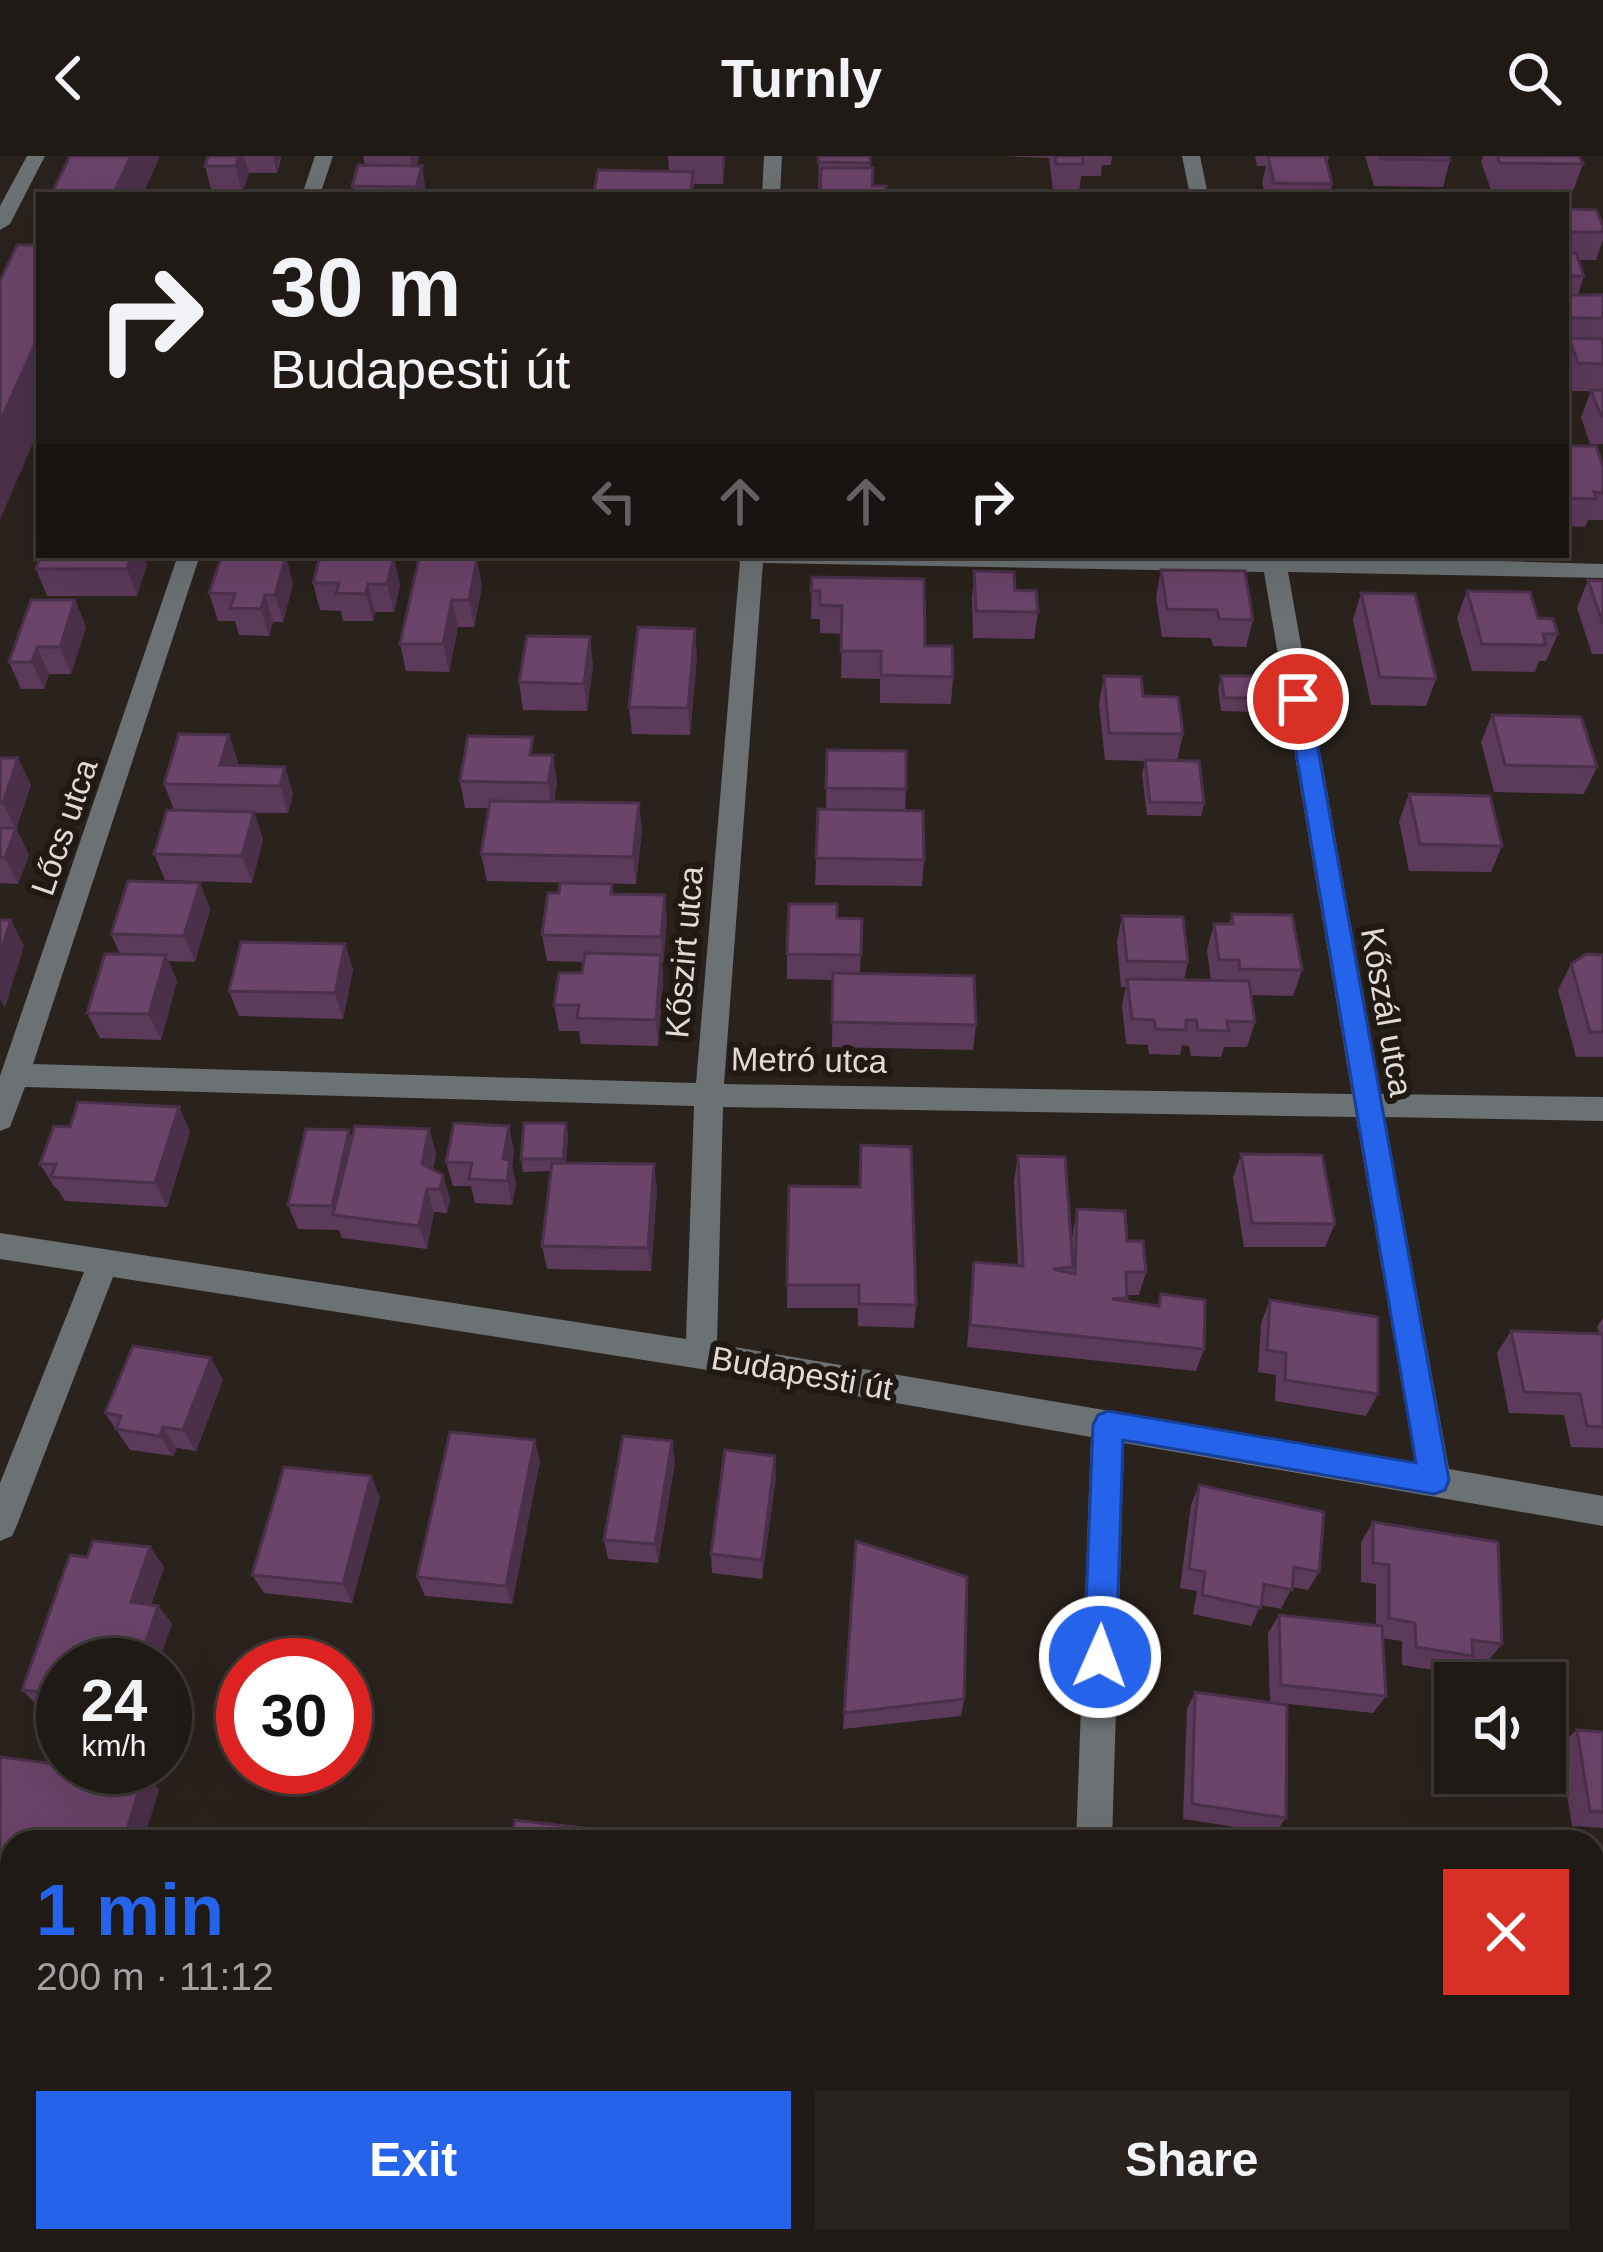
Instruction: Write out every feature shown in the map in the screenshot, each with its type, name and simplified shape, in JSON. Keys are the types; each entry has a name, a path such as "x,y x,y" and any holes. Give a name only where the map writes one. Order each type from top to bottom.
{"street":[{"path":"0,224 36,156"},
{"path":"312,192 324,156"},
{"path":"771,192 773,156"},
{"path":"1191,156 1198,192"},
{"name":"Lőcs utca","path":"0,1119 188,558"},
{"name":"Kőszirt utca","path":"701,1355 709,1095 752,558"},
{"path":"1065,558 1603,571"},
{"name":"Kőszál utca","path":"1274,560 1434,1480"},
{"name":"Metró utca","path":"15,1075 709,1095 1603,1109"},
{"name":"Budapesti út","path":"0,1246 701,1355 1603,1510"},
{"path":"0,1525 106,1259"},
{"path":"1094,1830 1108,1425"}],"building":[{"path":"70,156 131,156 114,192 52,192"},
{"path":"208,156 239,156 236,166 205,166"},
{"path":"819,156 870,156 870,163 818,162"},
{"path":"1055,156 1082,156 1083,164 1056,164"},
{"path":"1268,156 1325,156 1332,184 1274,183"},
{"path":"1449,156 1450,160 1381,159"},
{"path":"1497,156 1579,156 1583,164 1500,163"},
{"path":"358,165 422,166 416,187 352,186"},
{"path":"821,168 873,168 872,186 886,186 886,192 820,192"},
{"path":"598,170 693,172 691,192 594,192"},
{"path":"1569,209 1596,210 1603,232 1569,232"},
{"path":"17,245 36,245 36,342 0,422 0,281"},
{"path":"1569,253 1576,253 1584,276 1569,276"},
{"path":"1569,295 1603,295 1603,318 1569,318"},
{"path":"1569,338 1603,339 1603,364 1578,363"},
{"path":"1591,390 1603,390 1603,416 1601,416"},
{"path":"1569,446 1596,446 1603,466 1603,493 1594,492 1596,499 1569,498"},
{"path":"40,558 130,558 127,569 36,569"},
{"path":"221,558 285,558 275,595 265,595 261,609 230,608 235,594 209,593"},
{"path":"319,558 394,558 387,584 368,584 366,594 336,593 339,583 313,583"},
{"path":"419,558 477,559 469,600 452,600 443,644 400,644"},
{"path":"1161,570 1245,571 1253,620 1219,619 1217,610 1167,609"},
{"path":"974,571 1014,572 1015,590 1036,591 1038,612 976,611"},
{"path":"812,577 924,579 925,646 952,646 953,677 881,675 881,651 841,651 842,606 820,605 820,591 811,591"},
{"path":"1588,580 1603,581 1603,624"},
{"path":"1467,591 1530,592 1538,618 1553,619 1558,634 1543,634 1546,645 1482,644"},
{"path":"1361,593 1415,594 1436,679 1380,677"},
{"path":"31,600 75,600 60,647 37,647 32,662 9,662"},
{"path":"638,627 695,629 688,708 629,707"},
{"path":"527,636 590,637 584,684 519,682"},
{"path":"1104,676 1141,677 1143,696 1178,697 1183,734 1109,733"},
{"path":"1221,676 1257,676 1261,698 1224,698"},
{"path":"1492,715 1581,717 1597,767 1505,765"},
{"path":"179,734 229,735 220,765 285,767 280,786 164,784"},
{"path":"468,736 533,737 530,755 553,755 548,783 460,781"},
{"path":"827,750 906,751 906,789 826,788"},
{"path":"0,758 18,758 3,803 0,803"},
{"path":"1145,760 1199,761 1204,803 1150,802"},
{"path":"1409,794 1490,796 1502,846 1420,844"},
{"path":"490,801 639,803 633,857 481,854"},
{"path":"818,809 923,811 924,860 816,858"},
{"path":"167,810 254,812 242,856 154,854"},
{"path":"0,828 16,828 5,858 0,857"},
{"path":"128,881 200,883 184,936 111,934"},
{"path":"560,883 612,884 611,894 665,895 661,937 542,935 548,893 559,893"},
{"path":"789,904 837,904 837,918 862,919 861,955 787,954"},
{"path":"1232,914 1292,915 1302,970 1240,969 1239,960 1219,960 1214,924 1233,924"},
{"path":"1122,916 1183,917 1188,962 1127,961"},
{"path":"0,920 11,920 0,953"},
{"path":"241,942 345,944 335,993 229,991"},
{"path":"585,953 661,955 656,1020 577,1018 579,1005 554,1005 559,973 582,973"},
{"path":"105,954 166,955 149,1014 87,1013"},
{"path":"1586,954 1603,955 1603,1032 1590,1032 1571,964"},
{"path":"833,973 974,976 976,1025 832,1022"},
{"path":"1127,979 1249,981 1255,1022 1227,1021 1229,1031 1198,1030 1196,1020 1186,1020 1186,1030 1156,1029 1154,1020 1132,1019"},
{"path":"78,1102 179,1107 155,1183 51,1177 56,1164 40,1164 54,1126 70,1127"},
{"path":"454,1123 509,1126 503,1159 510,1160 507,1181 469,1179 472,1163 446,1162"},
{"path":"524,1123 566,1123 563,1159 521,1159"},
{"path":"355,1126 429,1129 422,1164 443,1175 440,1189 427,1189 419,1226 333,1215"},
{"path":"306,1129 349,1130 332,1206 288,1205"},
{"path":"861,1145 911,1147 916,1305 859,1304 859,1285 787,1285 789,1186 860,1187"},
{"path":"1241,1154 1322,1155 1335,1224 1252,1223"},
{"path":"1018,1156 1065,1157 1073,1267 1053,1269 1075,1274 1077,1209 1125,1211 1127,1241 1143,1241 1146,1272 1126,1272 1127,1298 1112,1299 1159,1306 1161,1294 1205,1300 1204,1349 970,1325 974,1262 1023,1266"},
{"path":"552,1163 654,1164 648,1248 542,1246"},
{"path":"1270,1300 1378,1317 1378,1394 1285,1380 1286,1353 1267,1350"},
{"path":"1511,1331 1603,1334 1603,1427 1587,1426 1580,1394 1524,1392"},
{"path":"133,1346 211,1358 183,1430 163,1427 160,1436 116,1429 121,1416 105,1413"},
{"path":"450,1432 535,1440 506,1586 417,1577"},
{"path":"623,1436 672,1441 655,1544 604,1540"},
{"path":"725,1450 775,1456 762,1560 711,1554"},
{"path":"284,1467 371,1476 343,1584 252,1575"},
{"path":"1199,1485 1324,1512 1319,1572 1294,1567 1292,1590 1264,1584 1261,1608 1202,1595 1205,1572 1189,1569"},
{"path":"1373,1522 1498,1542 1502,1644 1472,1640 1473,1656 1416,1647 1415,1623 1389,1618 1389,1565 1373,1563"},
{"path":"93,1541 150,1547 131,1602 158,1606 147,1638 40,1638 70,1555 87,1557"},
{"path":"856,1541 967,1577 964,1699 844,1713"},
{"path":"1279,1615 1382,1626 1386,1696 1281,1685"},
{"path":"36,1651 36,1691 22,1690"},
{"path":"1195,1692 1287,1705 1286,1818 1192,1804"},
{"path":"1577,1730 1603,1732 1603,1812 1590,1811"},
{"path":"0,1757 36,1762 36,1794 138,1794 127,1830 0,1830"},
{"path":"515,1820 600,1830 513,1830"}],"route":[{"path":"1100,1657 1108,1425 1434,1480 1298,699"}]}
